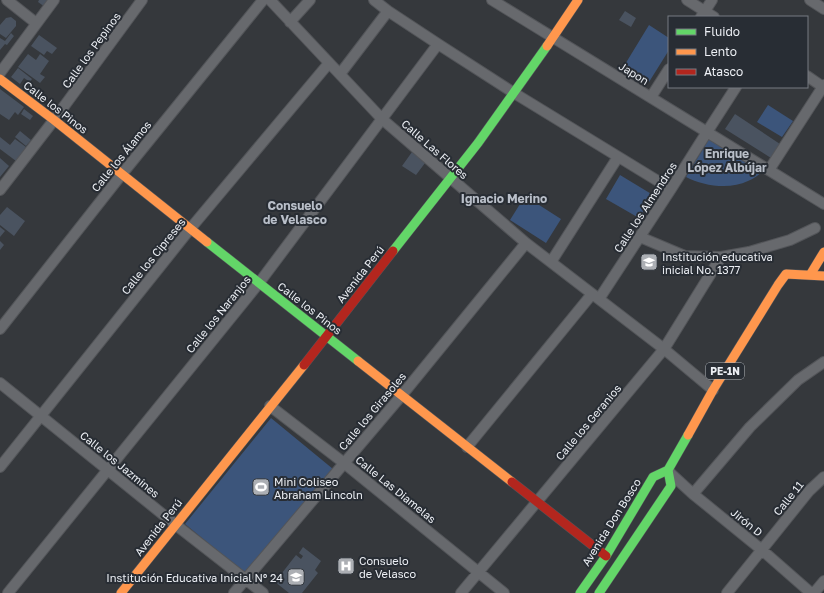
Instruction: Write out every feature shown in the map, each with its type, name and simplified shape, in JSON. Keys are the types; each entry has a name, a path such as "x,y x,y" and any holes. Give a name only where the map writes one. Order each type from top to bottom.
{"street":[{"path":"7,0 36,23"},
{"path":"0,73 54,0"},
{"name":"Calle los Pepinos","path":"0,190 54,120 142,0"},
{"name":"Calle los Álamos","path":"0,329 122,174 263,0"},
{"name":"Calle Las Flores","path":"270,0 382,119 526,243 664,349 713,390"},
{"path":"290,22 310,0"},
{"path":"374,0 388,11 514,93 671,190"},
{"name":"Japon","path":"492,0 824,204"},
{"name":"Avenida Perú","path":"121,593 327,336 478,143 553,38 578,0"},
{"path":"687,0 707,15 712,0"},
{"path":"810,0 824,9"},
{"path":"340,74 388,11"},
{"name":"Calle los Naranjos","path":"8,593 259,283 438,44"},
{"name":"Calle los Cipreses","path":"0,467 190,229 329,63"},
{"path":"651,97 668,71"},
{"path":"769,170 824,86 808,77"},
{"name":"Calle los Pinos","path":"0,79 606,556"},
{"name":"Calle los Almendros","path":"467,447 596,297 640,237 735,88"},
{"path":"551,262 618,157"},
{"path":"640,237 685,256 721,257 748,252 790,240 815,228"},
{"name":"Calle los Girasoles","path":"234,593 402,395 526,243"},
{"path":"810,275 824,252"},
{"name":"Calle los Geranios","path":"460,593 664,349 721,257"},
{"name":"Avenida Don Bosco","path":"580,593 606,556 653,477 668,470 713,390 778,285 786,274 810,275"},
{"name":"PE-1N","path":"810,275 824,276"},
{"path":"693,494 750,426 798,380 824,362"},
{"name":"Calle los Jazmines","path":"0,383 262,593"},
{"name":"Calle Las Diamelas","path":"270,406 344,462 504,593"},
{"path":"599,593 671,486 668,470"},
{"name":"Jirón D","path":"668,470 693,494 812,593"},
{"name":"Calle 11","path":"727,593 809,490 824,477"},
{"path":"812,593 824,580"}],"shaded area":[{"path":"649,25 668,37 668,52 649,82 624,66"},
{"path":"768,105 793,121 782,137 757,122"},
{"path":"709,139 764,171 741,184 725,186 708,185 686,177"},
{"path":"620,175 653,195 639,218 606,199"},
{"path":"525,196 561,219 546,243 510,220"},
{"path":"271,418 333,469 247,575 185,524"}],"building":[{"path":"39,0 49,0 45,7 38,2"},
{"path":"625,11 636,18 631,27 619,20"},
{"path":"11,17 16,21 16,26 6,38 0,34 0,25 6,18"},
{"path":"11,33 14,36 7,45 5,44 0,50 0,38 5,41"},
{"path":"39,35 57,48 52,54 47,51 44,55 31,46"},
{"path":"28,54 36,60 40,54 49,61 40,74 45,77 40,83 18,67"},
{"path":"18,68 32,79 30,82 24,78 20,84 11,77"},
{"path":"0,89 24,107 18,115 15,112 9,120 0,114"},
{"path":"24,109 33,116 30,120 21,114"},
{"path":"735,114 780,144 771,158 725,129"},
{"path":"20,131 31,140 26,146 15,137"},
{"path":"0,137 10,145 15,139 26,147 16,161 0,149"},
{"path":"412,152 425,163 416,175 402,166"},
{"path":"0,158 9,166 0,177"},
{"path":"7,207 25,221 14,236 0,225 0,215"},
{"path":"0,227 5,231 0,237"},
{"path":"0,241 4,245 0,250"},
{"name":"Institución Educativa Inicial Nº 24","path":"303,547 321,561 315,570 318,573 302,593 289,593 275,582 296,555 301,559 303,556 299,553"}],"traffic: fast":[{"path":"393,251 478,143 547,46"},
{"path":"207,242 358,361"},
{"path":"580,593 606,556 653,477 668,470 688,435"},
{"path":"599,593 671,486 668,470"}],"traffic: slow":[{"path":"547,46 578,0"},
{"path":"0,79 207,242"},
{"path":"810,275 824,252"},
{"path":"688,435 713,390 786,274 824,276"},
{"path":"358,361 512,482"},
{"path":"121,593 304,365"}],"traffic: jam":[{"path":"304,365 393,251"},
{"path":"512,482 606,556"}],"place":[{"name":"Institución educativa inicial No. 1377","path":"649,262"},
{"name":"Mini Coliseo Abraham Lincoln","path":"261,487"},
{"name":"Consuelo de Velasco","path":"346,566"},
{"name":"Institución Educativa Inicial Nº 24","path":"296,577"}],"district":[{"name":"Enrique López Albújar","path":"727,160"},
{"name":"Ignacio Merino","path":"504,198"},
{"name":"Consuelo de Velasco","path":"295,212"}]}
